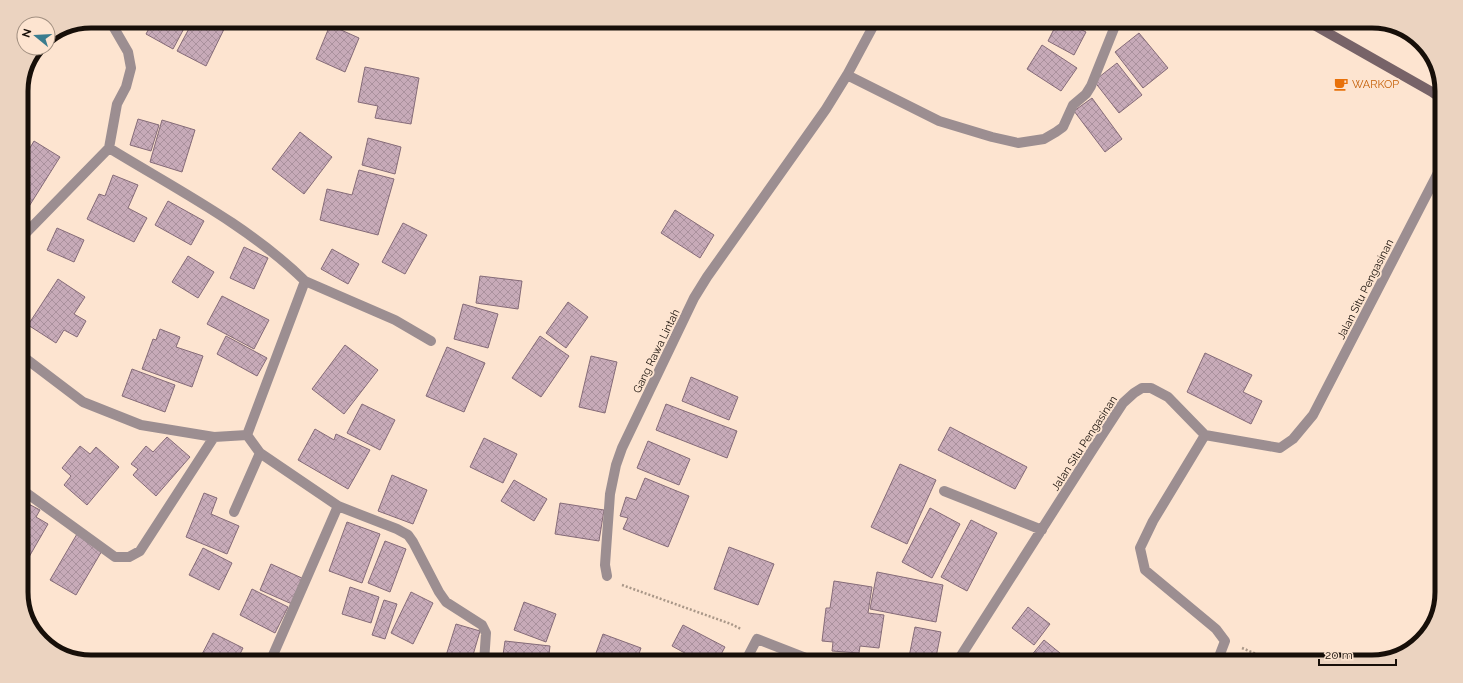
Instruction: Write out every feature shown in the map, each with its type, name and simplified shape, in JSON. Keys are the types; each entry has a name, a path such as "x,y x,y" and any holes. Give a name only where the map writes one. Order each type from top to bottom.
{"main road":[{"path":"1319,28 1435,94"}],"street":[{"path":"28,231 110,148 117,104 126,87 131,68 128,52 114,28"},
{"name":"Gang Rawa Lintah","path":"607,576 605,565 610,494 616,465 694,298 707,277 826,109 847,75 872,28"},
{"path":"847,75 939,121 992,137 1018,142 1032,142 1044,139 1063,127 1073,105 1086,94 1091,86 1114,28"},
{"path":"110,148 220,216 283,259 305,281 395,320 432,341"},
{"name":"Jalan Situ Pengasinan","path":"962,655 1123,403 1142,388 1151,388 1168,397 1205,435 1280,448 1293,439 1313,415 1435,179"},
{"path":"247,435 305,281"},
{"path":"28,360 83,402 141,425 214,437 247,435"},
{"path":"247,435 260,453 338,506 398,529 408,535 446,602 482,624 486,633 484,655"},
{"path":"1205,435 1153,521 1140,548 1145,570 1216,629 1225,641 1220,655"},
{"path":"28,494 115,557 129,557 140,551 214,437"},
{"path":"234,512 260,453"},
{"path":"944,491 1042,530"},
{"path":"273,655 338,506"},
{"path":"749,655 757,639 798,655"}],"path":[{"path":"607,576 615,583 731,624 757,639"},
{"path":"1225,641 1259,655"}],"building":[{"path":"149,28 184,28 173,49 146,34"},
{"path":"189,28 225,28 206,66 177,51"},
{"path":"329,28 337,28 359,38 345,72 316,59"},
{"path":"1054,28 1078,28 1086,32 1074,55 1048,41"},
{"path":"1139,33 1168,68 1143,88 1115,52"},
{"path":"1042,45 1077,68 1061,91 1027,69"},
{"path":"1117,63 1142,95 1119,113 1094,81"},
{"path":"365,67 419,78 411,124 375,118 378,106 358,102"},
{"path":"1092,98 1122,139 1105,152 1074,111"},
{"path":"138,119 159,125 151,151 130,145"},
{"path":"162,120 195,130 182,172 150,162"},
{"path":"300,132 332,157 304,194 272,169"},
{"path":"368,138 401,147 395,174 362,165"},
{"path":"34,141 60,157 28,208 28,151"},
{"path":"359,170 394,179 378,235 320,220 327,189 352,195"},
{"path":"113,175 138,185 128,208 147,218 134,242 87,219 99,194 105,196"},
{"path":"168,201 204,221 191,245 155,225"},
{"path":"675,210 714,235 700,258 661,233"},
{"path":"403,223 427,235 405,274 382,262"},
{"path":"57,228 84,240 74,262 47,250"},
{"path":"244,247 268,258 254,289 230,278"},
{"path":"332,249 359,264 348,284 321,269"},
{"path":"188,256 214,272 198,298 172,282"},
{"path":"480,276 522,281 518,309 476,303"},
{"path":"58,279 85,297 74,314 86,321 77,337 64,330 56,343 28,325"},
{"path":"222,296 269,320 254,349 207,324"},
{"path":"568,302 588,317 566,348 546,333"},
{"path":"463,304 498,314 488,348 454,339"},
{"path":"160,329 180,337 176,347 203,356 192,387 142,369 153,339 156,340"},
{"path":"226,336 267,358 257,376 217,354"},
{"path":"540,336 569,356 541,397 512,378"},
{"path":"345,345 378,370 344,414 312,389"},
{"path":"447,347 485,363 464,412 426,396"},
{"path":"1205,353 1252,375 1243,392 1262,401 1251,424 1187,392"},
{"path":"591,356 617,362 605,413 579,407"},
{"path":"132,369 175,385 165,412 122,396"},
{"path":"691,377 738,397 729,420 682,401"},
{"path":"362,404 395,420 380,450 347,433"},
{"path":"666,404 737,431 727,458 656,430"},
{"path":"950,427 1027,467 1015,489 938,450"},
{"path":"315,429 334,440 336,434 370,450 348,489 298,460"},
{"path":"167,437 190,457 156,496 133,475 138,469 131,464 146,446 153,452"},
{"path":"484,438 517,454 503,483 470,467"},
{"path":"648,441 690,459 679,485 637,468"},
{"path":"80,446 90,454 96,447 119,467 87,505 64,485 71,476 62,468"},
{"path":"900,464 936,480 907,544 871,527"},
{"path":"392,475 427,490 413,524 378,511"},
{"path":"645,478 689,496 668,547 623,529 628,518 620,516 626,497 636,500"},
{"path":"514,480 547,499 534,521 501,501"},
{"path":"204,493 217,498 211,514 239,526 227,554 186,537"},
{"path":"560,503 604,510 599,541 555,534"},
{"path":"28,504 40,510 36,517 48,524 29,557"},
{"path":"930,508 960,524 932,578 902,562"},
{"path":"971,520 997,533 967,591 941,577"},
{"path":"347,522 380,534 362,583 329,571"},
{"path":"77,534 103,549 76,595 50,580"},
{"path":"385,541 406,549 390,592 368,583"},
{"path":"729,547 774,564 758,605 714,589"},
{"path":"203,548 232,563 219,590 189,575"},
{"path":"271,564 304,579 292,604 260,590"},
{"path":"877,572 943,585 936,622 870,609"},
{"path":"834,581 872,587 868,613 884,615 879,648 860,646 859,653 832,651 833,642 822,641 826,608 830,608"},
{"path":"350,587 379,597 371,623 342,614"},
{"path":"252,589 288,607 275,633 240,615"},
{"path":"411,592 433,603 413,644 391,633"},
{"path":"384,600 397,604 385,639 372,635"},
{"path":"524,602 556,614 546,642 514,630"},
{"path":"1028,607 1050,624 1034,645 1012,628"},
{"path":"456,624 480,631 473,655 446,655"},
{"path":"683,625 725,647 721,655 688,655 672,646"},
{"path":"915,627 941,632 936,655 909,655"},
{"path":"213,633 243,648 240,655 202,655"},
{"path":"603,634 641,648 638,655 601,655 596,653"},
{"path":"1044,640 1062,655 1032,655"},
{"path":"505,641 550,646 549,655 503,655"}],"place":[{"name":"WARKOP","path":"1341,84"}]}
